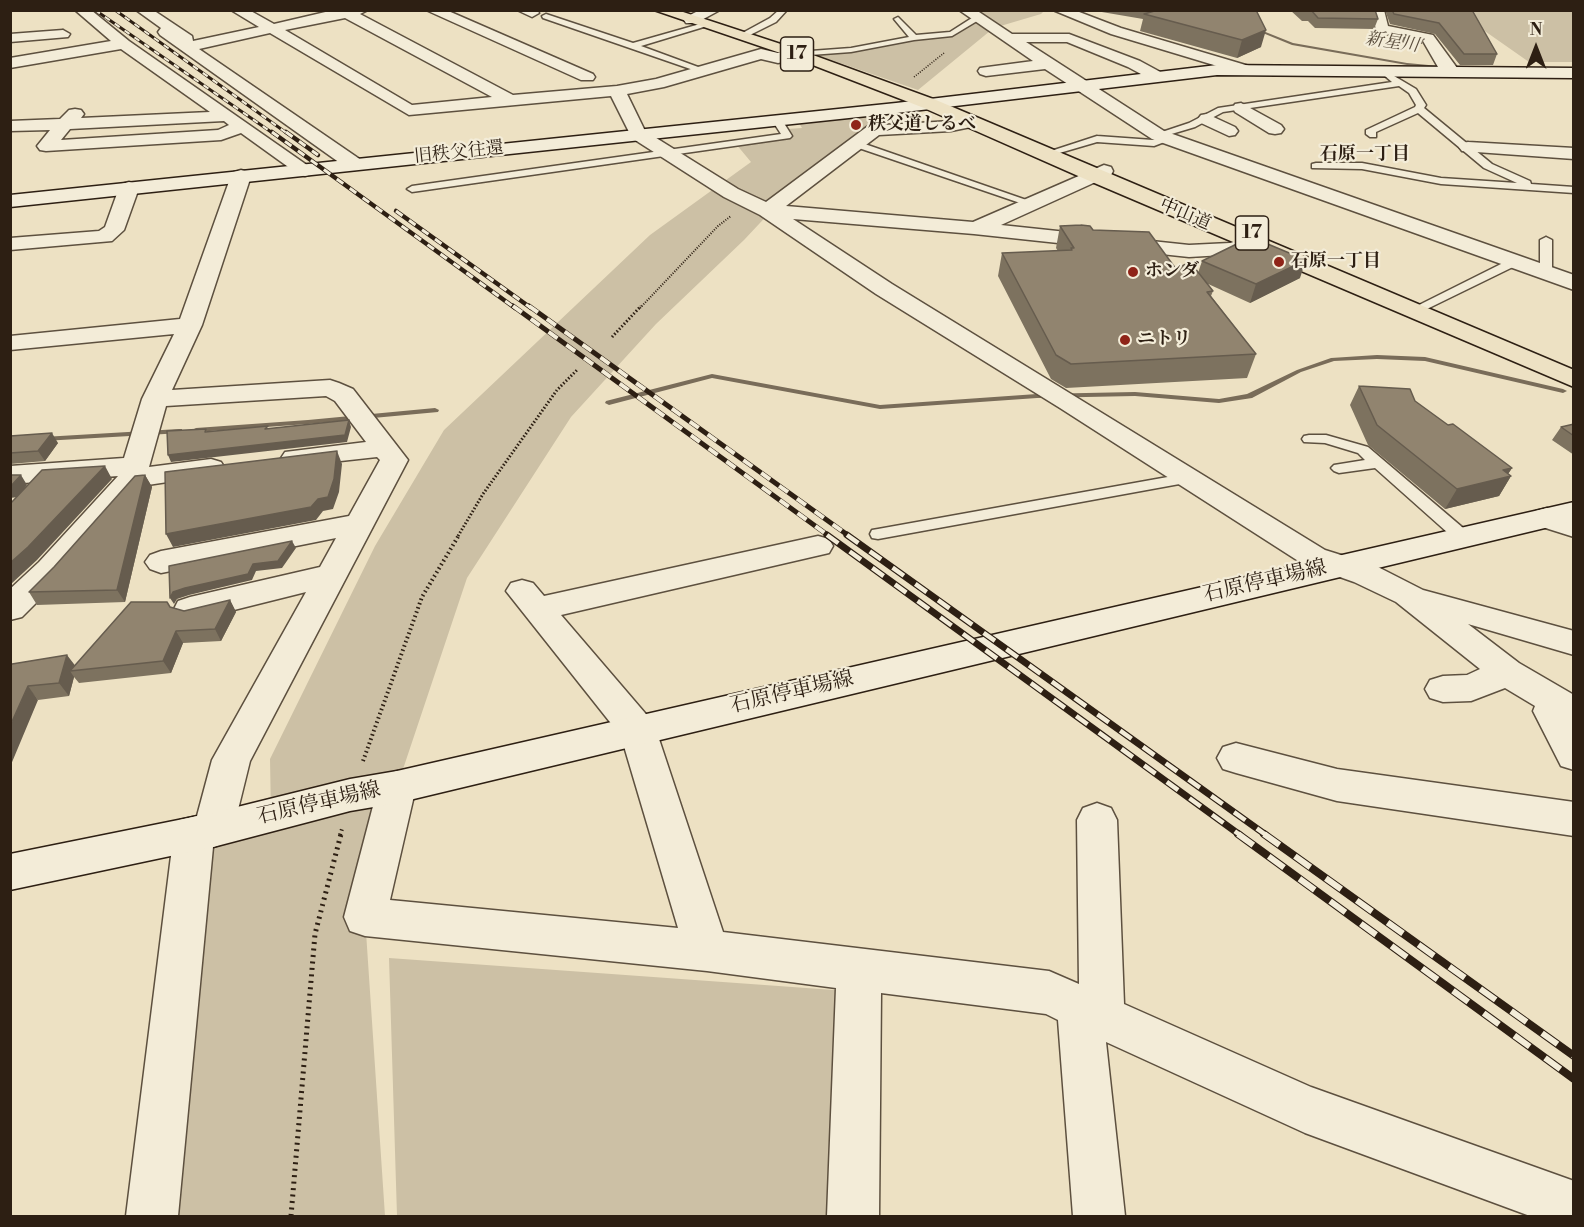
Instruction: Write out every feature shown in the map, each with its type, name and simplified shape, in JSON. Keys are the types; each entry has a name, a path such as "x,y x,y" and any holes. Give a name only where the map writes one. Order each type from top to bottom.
{"highway":[{"name":"中山道","path":"661,10 798,55 930,104 1574,366"},
{"name":"中山道","path":"930,104 955,107 1056,151 1098,173 1250,243 1574,379"}],"street":[{"path":"82,10 124,44 305,170"},
{"path":"143,10 265,92"},
{"path":"238,10 409,110 617,91 658,84 760,54 778,58 798,55"},
{"path":"433,10 587,77"},
{"path":"698,22 713,10"},
{"path":"1060,10 1116,31 1243,69 1449,69 1572,73"},
{"path":"1377,10 1382,29 1428,38 1449,69"},
{"path":"194,45 349,12 512,101"},
{"path":"972,14 1045,64 1162,137 1574,283"},
{"path":"170,27 165,32 354,164"},
{"path":"10,38 107,30"},
{"path":"1007,38 1069,38 1134,64 1158,77"},
{"path":"10,63 124,44"},
{"path":"986,71 1045,64"},
{"name":"旧秩父往還","path":"10,201 1243,69"},
{"path":"617,91 638,134 731,193 766,211 884,289 1069,402 1314,557 1365,574 1407,594 1574,643"},
{"path":"87,103 45,146 220,135 242,127"},
{"path":"1241,108 1275,129"},
{"path":"11,126 226,116"},
{"path":"1207,119 1229,131"},
{"path":"766,211 874,130 951,126 970,122"},
{"path":"1468,147 1574,154"},
{"path":"974,228 1098,173"},
{"path":"10,609 50,570 143,442 190,325 241,176"},
{"path":"10,244 105,237 114,230 129,188"},
{"path":"766,211 974,228 1189,251 1233,249 1250,243"},
{"path":"10,343 190,325"},
{"path":"10,475 143,442 330,388 344,394 394,460 231,760 203,831 153,1216"},
{"path":"270,461 369,427"},
{"path":"143,442 235,465"},
{"name":"石原停車場線","path":"10,872 203,831 350,795 398,787 1463,537 1565,519"},
{"path":"161,562 361,523"},
{"path":"707,951 638,729 530,600 818,546"},
{"path":"190,609 333,575"},
{"path":"1407,594 1507,672 1564,708"},
{"path":"1443,689 1471,688 1507,672"},
{"path":"1564,708 1551,711 1574,755"},
{"path":"1236,758 1336,785 1574,819"},
{"path":"398,787 365,917 707,951 1048,993 1305,1109 1574,1207"},
{"path":"1097,820 1091,1013 1099,1216"},
{"path":"853,1216 859,970"}],"lane":[{"path":"741,36 773,20 784,10"},
{"path":"534,13 705,71"},
{"path":"798,55 851,50 914,38 952,34 972,14"},
{"path":"898,19 914,38"},
{"path":"632,46 698,22"},
{"path":"1380,70 1413,91 1421,105 1419,109"},
{"path":"1056,151 1097,139 1154,143 1162,137 1207,119 1221,110 1400,83"},
{"path":"1373,135 1369,132 1419,109"},
{"path":"1419,109 1468,147 1488,166 1574,202"},
{"path":"412,189 787,136 777,120"},
{"path":"856,144 1030,203"},
{"path":"1316,166 1362,166 1441,181 1574,190"},
{"path":"1546,240 1546,274"},
{"path":"1425,305 1513,262"},
{"path":"1309,439 1326,439 1363,450 1463,537"},
{"path":"1339,468 1378,463"},
{"path":"878,534 1190,478"}],"shaded area":[{"path":"1466,10 1573,11 1573,62 1529,62 1479,27"},
{"path":"985,11 1044,11 1041,14 997,27 976,14"},
{"path":"980,20 990,31 918,90 814,54 953,36"},
{"path":"890,113 790,191 744,240 656,324 571,417 467,578 397,787 365,917 385,1216 153,1216 194,832 271,815 270,759 375,546 444,430 650,235 751,162 736,144 791,137 787,129 802,128 799,123"},
{"path":"389,958 848,991 838,1216 397,1216"}],"building":[{"path":"1158,10 1256,10 1266,30 1242,40 1144,14"},
{"path":"1311,10 1375,10 1378,19 1318,18"},
{"path":"1392,10 1472,10 1497,54 1464,54 1439,23 1394,14"},
{"path":"1392,32 1424,39 1395,37"},
{"path":"1060,226 1090,226 1093,230 1149,232 1176,269 1190,262 1213,291 1207,292 1256,354 1071,364 1056,355 1002,253 1072,250 1071,248 1074,248"},
{"path":"1251,237 1306,260 1256,284 1202,261"},
{"path":"1359,386 1410,389 1415,401 1448,425 1453,424 1512,468 1503,470 1511,476 1457,489 1377,425"},
{"path":"349,420 345,435 168,455 167,431 206,429 205,432 268,426 265,429"},
{"path":"1574,424 1574,436 1561,427"},
{"path":"52,433 38,451 10,453 10,436"},
{"path":"337,451 334,479 328,497 318,499 311,507 166,534 165,472"},
{"path":"105,466 10,563 10,504 42,470"},
{"path":"10,475 21,475 10,487"},
{"path":"145,475 117,590 29,592 135,476"},
{"path":"292,541 278,561 253,564 248,574 185,588 173,592 170,598 169,566"},
{"path":"230,600 215,629 176,631 163,661 70,671 131,602 167,602 170,607 184,611"},
{"path":"67,655 59,683 28,686 10,726 10,666"}],"waterway":[{"name":"新星川","path":"1254,28 1292,44 1407,64 1448,67"},
{"path":"609,403 712,376 880,407 1037,396 1135,394 1219,401 1249,396 1299,371 1333,359 1377,357 1425,359 1563,391"},
{"path":"196,430 435,410"},
{"path":"43,439 179,431"}],"railway":[{"path":"95,10 274,134"},
{"path":"115,10 288,134"},
{"path":"272,132 515,308"},
{"path":"286,132 318,155"},
{"path":"396,211 531,308"},
{"path":"513,306 829,536"},
{"path":"529,306 849,536"},
{"path":"827,535 1240,835"},
{"path":"847,535 1266,835"},
{"path":"1238,834 1574,1079"},
{"path":"1264,834 1574,1056"}],"place":[{"name":"秩父道しるべ","path":"856,125"},
{"name":"石原一丁目","path":"1279,262"},
{"name":"ホンダ","path":"1133,272"},
{"name":"ニトリ","path":"1125,340"}],"district":[{"name":"石原一丁目","path":"1365,155"}]}
